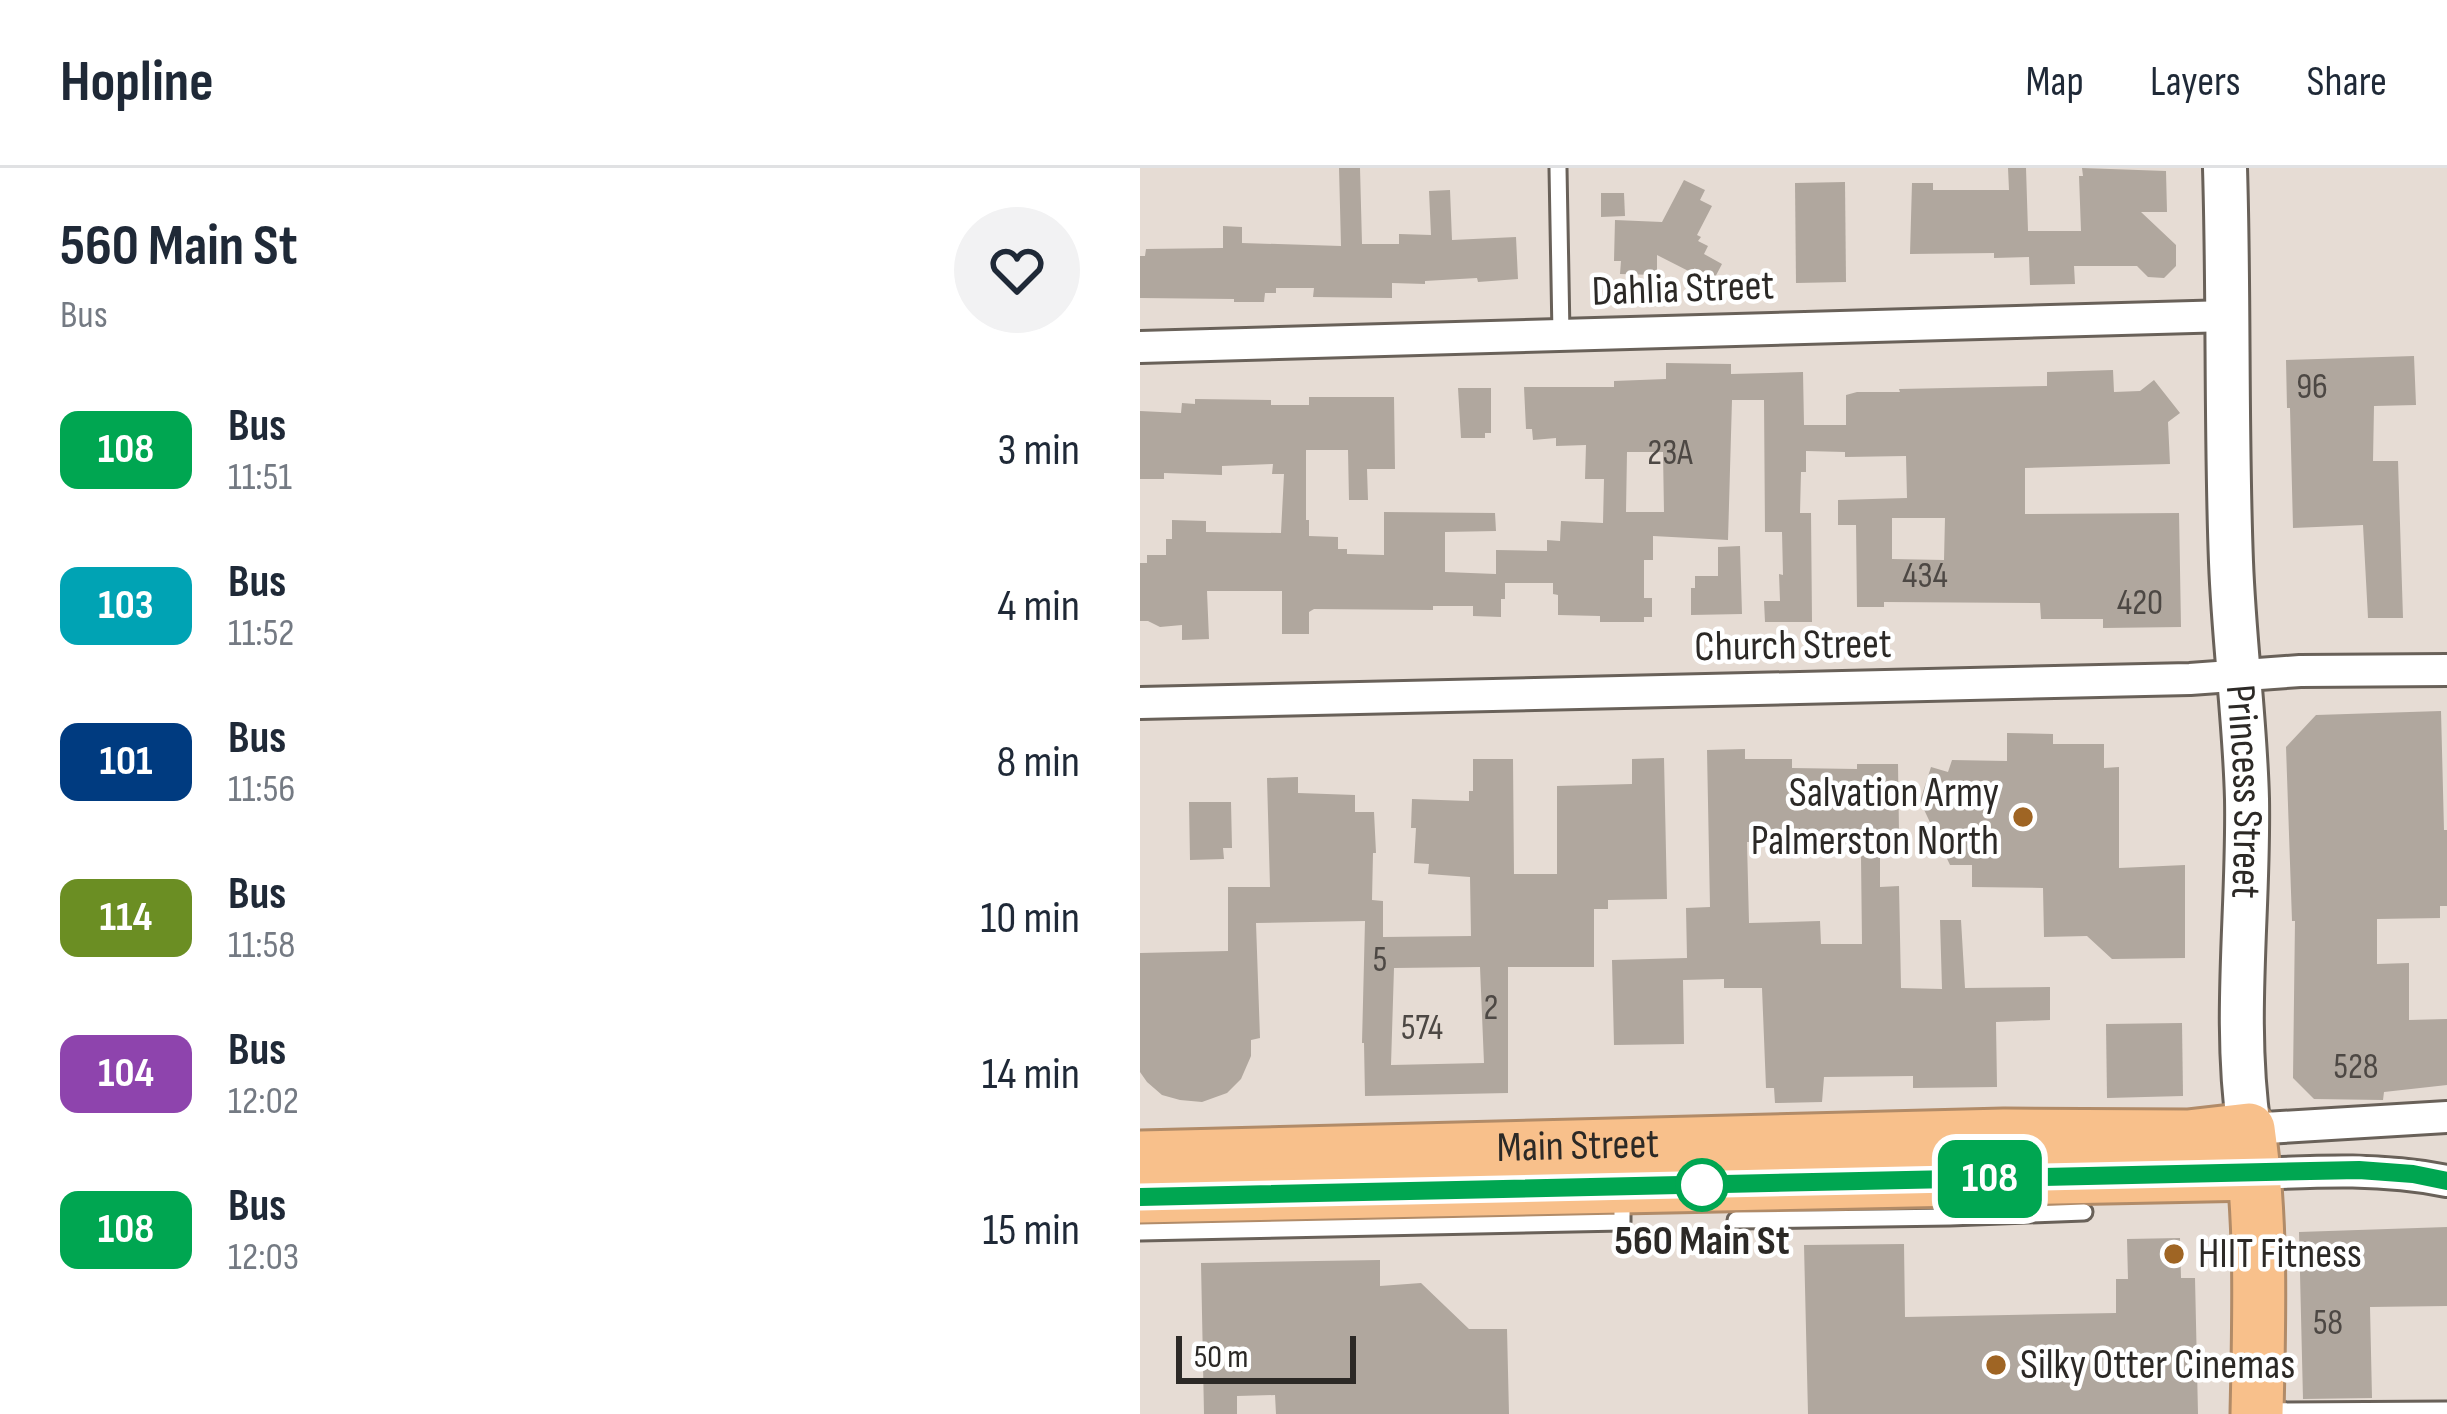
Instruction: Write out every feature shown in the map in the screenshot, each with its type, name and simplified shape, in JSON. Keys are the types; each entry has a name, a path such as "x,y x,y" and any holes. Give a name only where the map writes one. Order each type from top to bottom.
{"highway":[{"name":"Main Street","path":"1140,1156 2004,1135 2188,1136 2253,1151"},
{"name":"Main Street","path":"1140,1197 1364,1210 1950,1199 2253,1151"},
{"name":"Princess Street","path":"2253,1151 2260,1310 2257,1412"}],"main road":[{"name":"Princess Street","path":"2224,168 2229,513 2234,628 2246,737 2248,859 2241,999 2245,1100 2253,1151"}],"street":[{"name":"Dahlia Street","path":"1140,346 2229,316"},
{"name":"Church Street","path":"1140,703 2447,670"},
{"name":"Main Street","path":"2253,1151 2447,1117"},
{"name":"Main Street","path":"2253,1151 2447,1181"}],"lane":[{"path":"1558,168 1561,334"},
{"path":"1950,1199 2084,1212"},
{"path":"1736,1220 1836,1200"},
{"path":"1140,1232 1364,1210"},
{"path":"2257,1412 2447,1409"}],"building":[{"path":"1339,168 1360,168 1362,244 1399,244 1399,234 1431,235 1429,191 1450,190 1452,240 1516,237 1518,279 1392,283 1392,298 1313,297 1314,288 1276,288 1276,293 1265,293 1264,302 1140,298 1140,256 1145,256 1146,249 1223,248 1223,226 1242,227 1242,243 1341,246"},
{"path":"2008,168 2026,168 2028,231 2081,231 2082,168 2166,171 2167,212 2141,212 2176,245 2176,266 2164,278 2148,277 2137,266 2074,266 2075,284 2030,285 2029,257 1910,254 1912,183 1933,183 1933,190 2009,190"},
{"path":"1684,180 1705,190 1700,200 1712,206 1697,235 1708,246 1704,254 1722,264 1712,283 1657,255 1657,275 1620,274 1621,261 1614,261 1615,220 1662,222"},
{"path":"1845,182 1846,282 1796,283 1795,183"},
{"path":"1601,193 1624,193 1625,216 1601,217"},
{"path":"2414,356 2416,405 2374,406 2373,461 2398,461 2403,618 2368,618 2363,525 2293,528 2286,360"},
{"path":"1666,363 1731,364 1731,374 1803,372 1804,425 1846,425 1846,395 1857,392 2047,386 2047,372 2113,370 2114,392 2140,391 2154,380 2180,413 2168,422 2170,464 2025,468 2025,514 2179,513 2181,627 2103,628 2103,619 2041,619 2040,603 1884,602 1884,607 1857,607 1856,525 1838,525 1838,500 1907,498 1906,456 1845,457 1845,452 1806,451 1800,513 1811,513 1812,622 1765,622 1764,601 1780,601 1779,574 1783,575 1782,532 1765,532 1764,400 1732,400 1728,540 1653,536 1653,560 1644,560 1644,598 1652,598 1652,617 1644,617 1644,622 1558,615 1553,583 1505,583 1501,617 1473,616 1473,606 1314,609 1309,612 1309,634 1282,634 1282,591 1207,591 1209,639 1182,640 1182,625 1160,627 1140,621 1140,563 1147,563 1147,555 1166,555 1172,520 1206,521 1206,532 1281,533 1284,474 1272,474 1273,464 1222,466 1222,475 1164,473 1164,479 1140,479 1140,411 1181,413 1182,403 1195,404 1195,399 1309,405 1309,397 1394,397 1395,469 1367,469 1368,500 1349,500 1348,450 1306,450 1309,536 1338,537 1338,549 1347,549 1347,554 1384,555 1384,512 1495,513 1496,531 1445,532 1445,572 1496,574 1496,550 1547,551 1547,540 1560,541 1561,521 1603,523 1604,479 1585,479 1586,445 1556,446 1556,438 1533,440 1532,429 1526,429 1524,387 1614,387 1614,381 1666,379","holes":["1627,452 1663,452 1664,512 1626,512","1892,518 1945,518 1944,560 1892,559"]},
{"path":"1458,388 1491,388 1491,433 1485,433 1485,438 1461,438"},
{"path":"1740,546 1742,614 1691,615 1695,576 1718,576 1718,547"},
{"path":"2441,711 2447,906 2440,906 2440,918 2377,919 2377,964 2409,963 2409,1020 2447,1019 2447,1085 2384,1092 2383,1100 2314,1099 2293,1078 2295,921 2286,747 2316,715"},
{"name":"Salvation Army Palmerston North","path":"2007,733 2053,734 2053,744 2104,744 2104,768 2119,767 2119,868 2185,865 2185,958 2112,959 2087,936 2044,937 2043,888 1972,887 1972,865 1950,865 1920,801 1931,767 1948,772 1952,760 2007,761"},
{"path":"1745,749 1745,759 1792,759 1792,768 1898,764 1899,832 1880,832 1880,887 1899,886 1901,988 1942,989 1940,920 1961,920 1965,988 2050,987 2050,1020 1996,1022 1997,1087 1913,1088 1913,1076 1824,1077 1822,1102 1775,1103 1774,1088 1766,1088 1762,988 1724,988 1724,979 1683,980 1684,1044 1614,1045 1612,960 1687,958 1686,908 1710,907 1707,750","holes":["1806,841 1806,852 1858,853 1861,857 1862,944 1821,944 1820,921 1749,923 1747,842"]},
{"path":"1664,758 1667,899 1608,900 1608,909 1594,909 1594,967 1508,967 1508,1093 1365,1096 1365,921 1256,923 1260,1038 1251,1040 1251,1056 1241,1079 1227,1093 1202,1102 1180,1100 1162,1095 1140,1072 1140,953 1228,951 1228,887 1270,887 1267,778 1298,777 1298,793 1355,795 1355,812 1374,812 1372,900 1383,901 1383,937 1471,936 1470,877 1428,874 1429,864 1414,863 1412,799 1469,801 1473,759 1513,759 1514,874 1557,874 1557,786 1632,784 1632,759","holes":["1480,967 1484,1063 1391,1065 1394,968"]},
{"path":"1189,802 1231,802 1232,848 1223,848 1224,859 1190,860"},
{"path":"2182,1023 2183,1096 2107,1098 2106,1024"},
{"path":"2447,1227 2447,1306 2370,1307 2372,1398 2303,1399 2299,1232"},
{"path":"2180,1238 2181,1278 2195,1278 2198,1414 1808,1414 1804,1245 1904,1244 1905,1317 2116,1313 2116,1279 2128,1279 2127,1239"},
{"path":"1380,1260 1380,1286 1421,1283 1469,1329 1507,1329 1509,1414 1276,1414 1275,1395 1237,1396 1237,1414 1204,1414 1201,1263"}],"bus line":[{"name":"108","path":"1140,1197 2312,1170 2413,1174 2447,1181"}],"place":[{"name":"Salvation Army Palmerston North","path":"2023,817"},
{"name":"560 Main St","path":"1702,1185"},
{"name":"HIIT Fitness","path":"2174,1254"},
{"name":"Silky Otter Cinemas","path":"1996,1365"}]}
